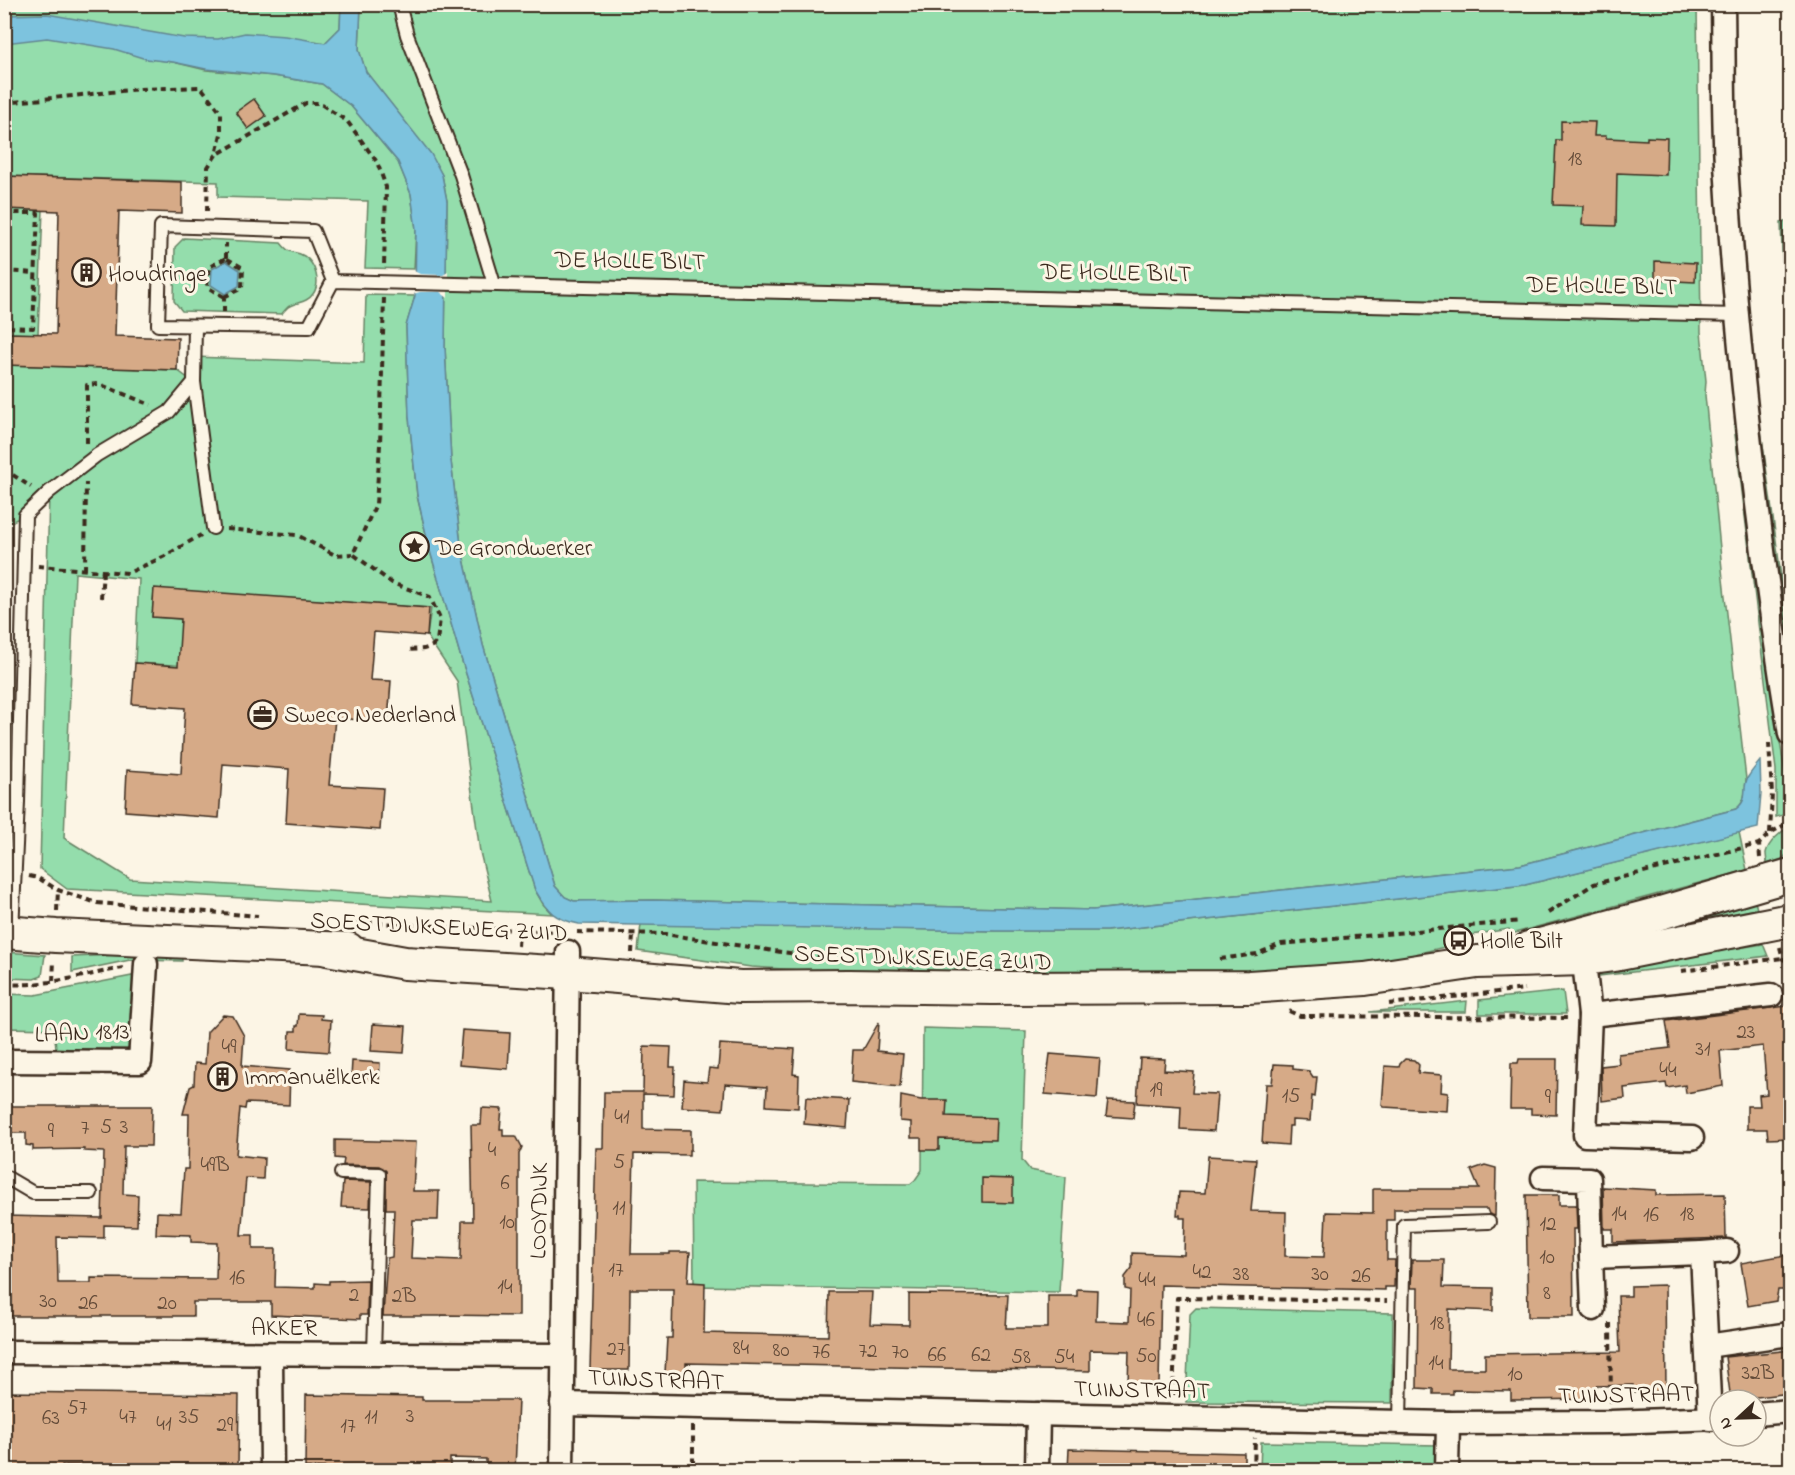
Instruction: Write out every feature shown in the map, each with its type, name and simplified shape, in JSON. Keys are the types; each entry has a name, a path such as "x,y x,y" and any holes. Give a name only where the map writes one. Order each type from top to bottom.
{"main road":[{"name":"SOESTDIJKSEWEG ZUID","path":"8,932 327,950 495,950 569,947 735,973 845,972 993,988 1249,987 1365,979 1582,947 1657,914 1791,875"},
{"name":"SOESTDIJKSEWEG ZUID","path":"1582,947 1614,955 1791,920"}],"street":[{"path":"1723,4 1726,161 1737,315 1751,456 1770,607 1791,734"},
{"name":"LOOYDIJK","path":"561,1470 569,947"},
{"path":"1582,947 1590,1015 1585,1135 1692,1138"},
{"name":"LAAN 1813","path":"4,1061 140,1062 146,964"},
{"path":"1590,1015 1771,995"},
{"path":"1543,1178 1589,1179 1593,1309"},
{"path":"1591,1257 1726,1251"},
{"path":"1702,1253 1712,1388"},
{"path":"1707,1346 1791,1334"},
{"name":"AKKER","path":"4,1352 563,1355"},
{"path":"271,1354 272,1470"},
{"name":"TUINSTRAAT","path":"562,1404 1448,1423 1611,1422 1708,1418"},
{"path":"1768,1413 1791,1411"},
{"path":"1037,1470 1038,1414"},
{"path":"1447,1470 1448,1423"}],"lane":[{"path":"399,4 410,45 461,175 494,284"},
{"path":"161,226 313,231 333,281 309,327 158,325 159,274 161,226"},
{"path":"333,281 384,283"},
{"name":"DE HOLLE BILT","path":"384,283 1737,315"},
{"path":"195,326 194,382 213,528"},
{"path":"8,932 15,873 25,515 97,455 169,412 194,382"},
{"path":"341,1173 379,1174 374,1354"},
{"path":"4,1176 33,1193 92,1193"},
{"path":"1400,1422 1404,1225 1489,1222"}],"path":[{"path":"4,103 140,89 201,87 221,113 221,134 216,155 208,167 207,227"},
{"path":"216,155 244,137 306,104 320,104 347,121 376,162 386,187 380,445 376,504 353,554"},
{"path":"4,213 38,213 33,328 4,327"},
{"path":"226,258 243,268 242,288 225,297 207,287 208,276 208,267 226,258"},
{"path":"4,272 35,273"},
{"path":"159,274 208,276"},
{"path":"85,570 87,385 99,384 169,412"},
{"path":"4,469 44,497"},
{"path":"24,565 128,573 165,556 213,528 297,536 335,555 353,554 392,583 430,597 440,619 437,641 424,649 408,650"},
{"path":"101,598 103,571"},
{"path":"1540,916 1551,912 1594,884 1759,844 1770,833 1791,822"},
{"path":"15,873 38,878 58,890 97,903 262,916"},
{"path":"1218,959 1257,954 1281,944 1528,921"},
{"name":"SOESTDIJKSEWEG ZUID","path":"351,922 569,947 665,934 781,952 845,972"},
{"path":"1783,959 1791,957"},
{"path":"4,984 38,984 146,964"},
{"path":"1284,1009 1300,1016 1569,1018 1590,1015"},
{"path":"1172,1417 1177,1298 1402,1302"},
{"path":"1593,1309 1610,1318 1611,1422"},
{"path":"693,1407 693,1470"},
{"path":"1254,1470 1255,1419"}],"green space":[{"path":"361,4 1697,5 1701,332 1723,579 1746,779 1742,803 1736,809 1520,865 1093,910 653,900 574,901 565,897 555,886 483,645 461,545 451,461 445,347 447,201 442,175 430,154 366,72 359,50"},
{"path":"5,5 341,5 340,28 325,43 314,41 152,59 206,70 274,76 322,84 351,106 398,162 411,194 416,229 414,269 365,268 368,201 218,197 218,182 5,176"},
{"path":"5,209 43,210 38,334 5,333"},
{"path":"1781,222 1790,222 1790,467"},
{"path":"184,238 281,243 290,251 308,259 316,274 317,285 308,299 288,307 282,314 182,311 174,301 175,247"},
{"path":"366,295 415,296 406,326 409,417 417,496 430,551 461,658 535,890 552,914 67,889 40,869 49,493 25,515 5,525 5,365 177,370 193,382 194,357 364,363","holes":["75,573 139,579 135,663 211,667 181,619 152,617 154,589 431,608 427,636 457,681 480,852 492,901 130,879 64,838"]},
{"path":"1756,414 1759,416 1790,654"},
{"path":"1738,415 1757,595 1790,805 1790,813 1776,817 1776,770 1734,426"},
{"path":"1790,827 1790,851 1782,859 1767,864 1766,853 1769,845 1779,834"},
{"path":"1739,832 1747,870 1511,934 1509,929 1453,938 1453,945 1369,965 1272,973 866,974 751,967 638,951 641,924 1106,931 1525,885"},
{"path":"1753,894 1757,909 1646,929"},
{"path":"1763,944 1768,956 1599,976 1609,969"},
{"path":"5,952 45,955 42,976 34,979 5,978"},
{"path":"182,952 182,961 130,960 72,972 72,957"},
{"path":"137,975 130,1053 56,1048 54,1029 5,1028 5,994 35,995"},
{"path":"1563,991 1566,1014 1479,1014 1479,1000"},
{"path":"1467,1001 1466,1012 1370,1012"},
{"path":"923,1028 1026,1031 1022,1160 1030,1170 1066,1177 1059,1292 694,1286 693,1182 910,1184 915,1180 922,1170"},
{"path":"1196,1308 1393,1313 1392,1403 1186,1402 1190,1314"},
{"path":"1261,1442 1439,1445 1439,1470 1260,1470"}],"water":[{"path":"341,5 361,5 359,50 366,72 431,154 442,175 447,201 445,347 451,461 461,545 483,645 555,886 565,897 574,901 653,900 1093,910 1520,865 1736,809 1743,801 1748,777 1760,761 1761,793 1758,828 1525,885 1106,931 579,924 563,920 548,909 535,890 461,658 430,551 417,495 409,417 406,326 415,296 416,229 411,194 398,162 351,106 322,84 146,59 114,49 47,38 5,43 5,15 47,14 184,38 218,39 245,33 285,36 325,43 340,28"},
{"path":"226,261 240,270 239,286 225,294 211,285 212,269"}],"pier":[{"path":"412,270 420,274 443,275 448,272 448,298 440,292 413,294"}],"building":[{"path":"254,99 266,116 248,129 236,112"},
{"path":"1561,121 1595,122 1594,136 1606,136 1606,138 1647,140 1647,137 1667,138 1666,175 1617,173 1616,226 1582,225 1583,206 1553,205 1556,140 1561,140"},
{"name":"Houdringe","path":"4,176 182,182 182,213 119,211 115,336 178,338 177,370 4,365 4,333 56,334 59,211 4,209"},
{"path":"1655,261 1696,263 1695,282 1655,280"},
{"path":"154,588 429,608 427,636 374,632 370,680 391,681 388,722 335,718 329,785 383,788 380,830 286,823 289,769 223,764 219,818 125,811 127,770 181,774 185,708 132,704 135,663 178,666 181,619 152,617"},
{"path":"1787,1006 1788,1019 1791,1019 1791,1138 1768,1139 1767,1129 1747,1129 1747,1106 1760,1106 1759,1095 1767,1094 1763,1046 1720,1051 1723,1086 1686,1093 1685,1085 1667,1088 1666,1083 1624,1088 1625,1098 1602,1101 1601,1066 1619,1064 1618,1054 1670,1048 1666,1021"},
{"path":"299,1014 322,1015 321,1019 331,1020 329,1052 289,1049 290,1031 296,1031"},
{"path":"223,1015 233,1016 244,1036 242,1066 290,1070 289,1105 246,1103 245,1109 240,1108 236,1155 264,1158 263,1179 246,1178 241,1235 253,1235 253,1249 276,1249 275,1287 315,1288 315,1283 368,1280 367,1315 360,1315 360,1319 271,1315 271,1302 193,1302 193,1316 10,1316 10,1293 4,1293 4,1216 102,1218 104,1152 84,1151 84,1149 33,1150 33,1146 26,1145 26,1133 4,1133 4,1106 152,1106 151,1146 124,1146 123,1194 138,1195 137,1226 104,1225 104,1238 57,1237 58,1283 91,1283 91,1278 216,1279 217,1243 191,1242 191,1235 156,1234 157,1212 181,1213 184,1169 188,1169 189,1114 183,1114 190,1087 194,1085 195,1063 205,1064 207,1032"},
{"path":"879,1022 877,1051 903,1054 900,1087 851,1082 853,1050 863,1050"},
{"path":"373,1024 406,1026 404,1053 371,1051"},
{"path":"462,1030 510,1033 508,1069 459,1065"},
{"path":"720,1044 795,1049 793,1074 799,1075 798,1108 766,1106 767,1087 725,1084 723,1110 682,1107 684,1080 707,1082 709,1068 718,1069"},
{"path":"644,1046 671,1047 670,1067 675,1067 674,1095 643,1094 643,1129 691,1130 691,1150 689,1150 689,1155 634,1154 631,1254 690,1252 688,1282 705,1283 704,1333 828,1336 829,1292 872,1292 870,1324 909,1325 909,1294 1008,1295 1006,1328 1048,1328 1048,1296 1077,1296 1077,1289 1097,1290 1096,1321 1129,1322 1130,1290 1125,1289 1125,1277 1132,1268 1132,1253 1184,1255 1185,1218 1177,1215 1179,1192 1205,1193 1208,1156 1256,1159 1251,1211 1286,1212 1285,1256 1324,1257 1326,1212 1373,1213 1373,1189 1479,1189 1471,1170 1485,1165 1496,1168 1495,1216 1489,1214 1487,1209 1394,1209 1394,1220 1387,1220 1387,1260 1395,1260 1394,1287 1385,1287 1385,1290 1161,1285 1159,1384 1128,1384 1129,1351 1090,1350 1090,1371 686,1363 686,1374 665,1373 667,1338 672,1338 673,1289 630,1289 629,1370 590,1370 596,1148 603,1148 604,1092 643,1092"},
{"path":"1050,1054 1100,1058 1097,1098 1045,1094"},
{"path":"1140,1058 1165,1059 1164,1070 1194,1072 1192,1093 1217,1094 1214,1131 1180,1129 1181,1106 1137,1103"},
{"path":"1405,1059 1414,1060 1419,1065 1418,1073 1442,1075 1441,1092 1448,1093 1447,1111 1384,1107 1382,1105 1385,1066 1399,1067"},
{"path":"1519,1059 1557,1059 1556,1115 1531,1114 1531,1109 1510,1109 1511,1063 1518,1063"},
{"path":"352,1061 380,1063 379,1081 351,1078"},
{"path":"1274,1064 1293,1065 1293,1069 1309,1071 1313,1077 1317,1077 1315,1097 1312,1096 1310,1121 1292,1120 1292,1126 1289,1126 1288,1145 1262,1143 1266,1084 1272,1084"},
{"path":"901,1096 921,1100 947,1100 946,1116 996,1118 995,1140 939,1139 939,1150 921,1150 921,1138 911,1138 911,1122 900,1121"},
{"path":"806,1097 849,1100 847,1128 804,1124"},
{"path":"1108,1100 1135,1101 1133,1118 1106,1116"},
{"path":"482,1108 502,1109 500,1129 503,1129 503,1136 516,1136 522,1147 519,1154 519,1316 383,1316 387,1258 392,1257 394,1209 386,1209 386,1171 379,1166 343,1165 344,1159 335,1158 335,1140 416,1142 413,1191 439,1191 438,1220 413,1220 411,1258 461,1260 462,1221 473,1221 471,1125 481,1125"},
{"path":"982,1178 1013,1179 1013,1203 982,1202"},
{"path":"343,1181 371,1182 370,1208 341,1207"},
{"path":"1603,1187 1656,1190 1656,1195 1725,1194 1726,1238 1613,1242 1613,1229 1604,1229"},
{"path":"1526,1195 1559,1195 1559,1205 1576,1205 1577,1229 1573,1229 1574,1317 1528,1317"},
{"path":"1791,1254 1791,1282 1785,1282 1785,1290 1778,1290 1776,1301 1748,1306 1741,1263"},
{"path":"1412,1260 1444,1260 1443,1287 1493,1288 1493,1311 1449,1309 1448,1369 1485,1369 1485,1354 1620,1352 1618,1296 1631,1296 1631,1286 1665,1285 1666,1391 1633,1392 1633,1385 1596,1386 1596,1399 1511,1400 1511,1391 1453,1390 1453,1394 1433,1394 1433,1389 1417,1388 1418,1288 1411,1288"},
{"path":"1791,1350 1791,1393 1768,1396 1768,1388 1729,1388 1725,1357"},
{"path":"5,1392 239,1395 238,1466 62,1465 62,1470 4,1470"},
{"path":"306,1395 422,1397 422,1400 518,1400 515,1470 486,1470 486,1459 450,1458 450,1470 305,1467"},
{"path":"1069,1449 1244,1453 1244,1470 1068,1470"}],"place":[{"name":"Houdringe","path":"87,273"},
{"name":"De Grondwerker","path":"414,547"},
{"name":"Sweco Nederland","path":"263,714"},
{"name":"Holle Bilt","path":"1459,940"},
{"name":"Immanuëlkerk","path":"223,1076"}]}
